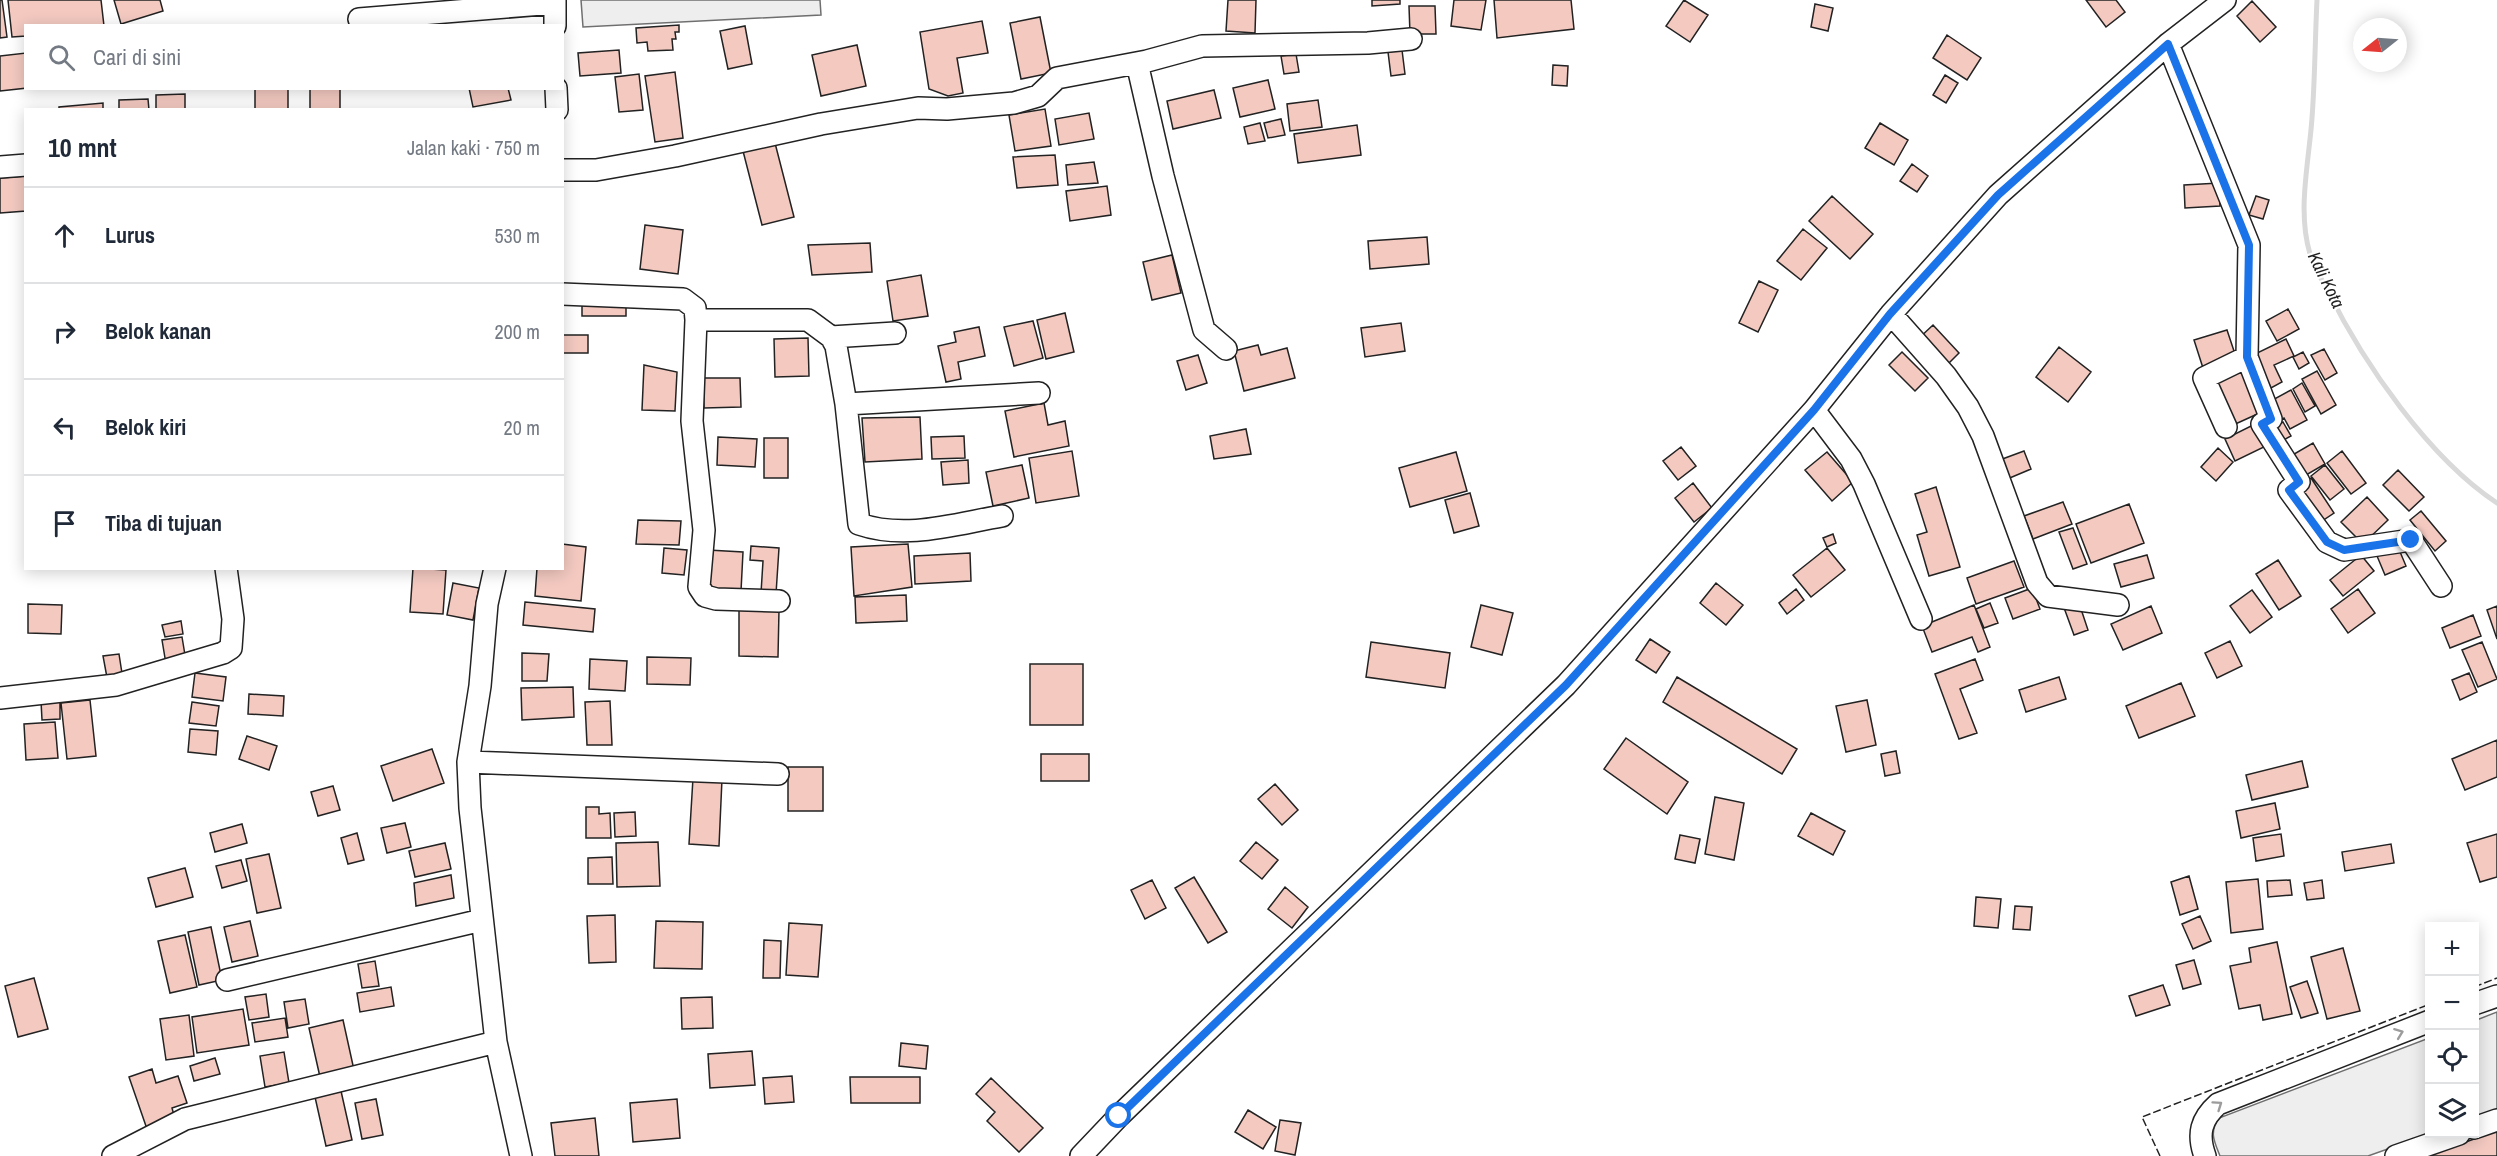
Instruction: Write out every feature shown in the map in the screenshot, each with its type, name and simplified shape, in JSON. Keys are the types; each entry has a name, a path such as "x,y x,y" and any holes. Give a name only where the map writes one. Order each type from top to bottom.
{"street":[{"path":"1081,1156 1119,1116 1566,685 1814,410 1890,314 1998,195 2168,44 2225,0"},
{"path":"359,19 555,1 555,24"},
{"path":"564,170 596,170 675,156 821,124 918,108 947,109 1014,103 1038,96 1057,78 1137,63 1202,46 1368,43 1411,39"},
{"path":"2168,44 2249,245 2247,357 2271,419 2262,424 2299,482 2289,490 2327,542 2344,550 2411,540 2441,586"},
{"path":"1137,63 1163,176 1204,330 1226,349"},
{"path":"556,90 556,108"},
{"path":"0,167 24,165"},
{"path":"564,294 683,299 695,308 692,421 704,530 699,587 705,596 716,599 779,601"},
{"path":"1890,314 1946,376 1968,407 1983,436 2037,583 2048,596 2118,605"},
{"path":"696,320 808,321 831,337 836,346 846,404 859,524 894,532 930,530 1002,516"},
{"path":"831,337 895,333"},
{"path":"2226,427 2204,378 2247,357"},
{"path":"846,404 1039,393"},
{"path":"1814,410 1851,459 1864,484 1921,619"},
{"path":"0,698 109,686 223,653 231,648 234,637 226,570"},
{"path":"495,570 487,604 480,686 468,762 474,852 496,1042 522,1156"},
{"path":"468,762 778,774"},
{"path":"227,980 482,920"},
{"path":"2479,1003 2497,996"},
{"path":"2205,1156 2200,1138 2201,1127 2207,1113 2218,1104 2425,1023"},
{"path":"113,1156 185,1119 496,1042"},
{"path":"2479,1127 2497,1120"},
{"path":"2396,1156 2448,1138"}],"shaded area":[{"path":"581,0 820,0 821,15 583,27"},
{"path":"2497,1012 2497,1109 2479,1116 2479,1030 2479,1019"},
{"path":"2425,1040 2425,1136 2368,1156 2220,1156 2213,1132 2219,1118"}],"building":[{"path":"0,0 2,0 7,37 0,38"},
{"path":"8,0 101,0 104,24 24,24 24,36 12,37"},
{"path":"114,0 160,0 163,11 121,24"},
{"path":"1228,0 1256,0 1255,33 1226,31"},
{"path":"1372,0 1400,0 1400,4 1372,6"},
{"path":"1454,0 1486,0 1481,30 1451,26"},
{"path":"1494,0 1571,0 1574,29 1497,38"},
{"path":"1684,0 1708,15 1690,42 1666,26"},
{"path":"2086,0 2116,0 2125,12 2106,27"},
{"path":"2252,1 2276,27 2260,42 2237,16"},
{"path":"1815,4 1833,8 1828,31 1811,27"},
{"path":"1409,6 1435,6 1436,34 1410,34"},
{"path":"1040,17 1051,73 1021,79 1010,23"},
{"path":"982,21 988,53 957,58 963,93 948,96 929,89 920,32"},
{"path":"679,25 679,32 675,32 676,39 672,39 673,50 648,51 647,42 637,43 636,28"},
{"path":"745,26 752,64 728,69 720,31"},
{"path":"1947,35 1981,58 1967,80 1933,58"},
{"path":"857,45 866,86 821,96 812,55"},
{"path":"619,50 621,73 580,76 578,53"},
{"path":"1402,50 1405,74 1391,76 1388,52"},
{"path":"24,53 24,88 0,91 0,56"},
{"path":"1296,54 1299,72 1284,74 1281,56"},
{"path":"1553,65 1568,66 1567,86 1552,85"},
{"path":"675,72 683,138 655,142 645,76"},
{"path":"639,74 643,110 619,112 615,77"},
{"path":"1945,75 1958,83 1946,103 1933,95"},
{"path":"1268,80 1275,109 1240,117 1233,88"},
{"path":"255,90 288,90 288,108 255,108"},
{"path":"310,90 340,90 340,108 310,108"},
{"path":"469,90 508,90 511,100 473,107"},
{"path":"1214,90 1221,118 1173,129 1167,101"},
{"path":"185,94 185,108 156,108 156,95"},
{"path":"148,99 149,108 119,108 119,100"},
{"path":"1318,100 1322,127 1290,131 1287,104"},
{"path":"103,103 103,108 59,107"},
{"path":"1045,109 1051,146 1015,151 1009,115"},
{"path":"1089,113 1094,139 1059,145 1055,119"},
{"path":"1281,119 1285,135 1268,138 1264,123"},
{"path":"1260,123 1265,141 1248,144 1244,127"},
{"path":"1880,123 1908,140 1894,165 1865,148"},
{"path":"1357,125 1361,155 1298,163 1294,134"},
{"path":"775,143 794,217 762,225 743,151"},
{"path":"1055,155 1058,185 1017,188 1013,157"},
{"path":"1094,162 1098,183 1068,185 1066,165"},
{"path":"1912,164 1928,176 1917,192 1900,181"},
{"path":"24,176 24,211 0,213 0,178"},
{"path":"2219,183 2220,206 2185,208 2184,185"},
{"path":"1107,186 1111,215 1070,221 1066,191"},
{"path":"1832,196 1873,234 1850,259 1809,221"},
{"path":"2256,196 2269,200 2263,219 2249,215"},
{"path":"645,225 683,230 678,274 640,269"},
{"path":"1803,229 1827,248 1801,280 1777,261"},
{"path":"1427,237 1429,264 1370,269 1368,241"},
{"path":"870,243 872,272 812,275 808,245"},
{"path":"1172,255 1181,293 1152,300 1143,262"},
{"path":"921,275 928,316 893,321 887,281"},
{"path":"1759,281 1778,290 1758,332 1739,323"},
{"path":"582,299 626,299 626,316 582,316"},
{"path":"2288,309 2299,329 2277,341 2266,321"},
{"path":"1065,313 1074,352 1046,359 1037,320"},
{"path":"1033,321 1043,358 1014,366 1004,327"},
{"path":"1401,323 1405,351 1365,357 1361,328"},
{"path":"1933,325 1959,353 1944,368 1917,340"},
{"path":"979,327 985,356 958,362 961,379 946,382 938,346 956,342 954,332"},
{"path":"2227,330 2236,357 2203,368 2194,340"},
{"path":"564,335 588,335 588,353 564,353"},
{"path":"808,338 809,376 775,377 774,339"},
{"path":"2286,339 2294,356 2274,365 2282,382 2271,388 2255,354"},
{"path":"1258,345 1261,355 1287,348 1295,378 1244,391 1234,351"},
{"path":"2059,347 2091,372 2068,402 2036,377"},
{"path":"2324,349 2337,373 2325,380 2311,355"},
{"path":"1902,352 1928,378 1915,391 1889,365"},
{"path":"2303,352 2309,363 2299,369 2293,357"},
{"path":"1198,355 1207,383 1186,390 1177,361"},
{"path":"644,365 677,372 675,411 642,410"},
{"path":"2245,367 2264,411 2231,426 2211,382"},
{"path":"2317,371 2336,405 2321,414 2302,379"},
{"path":"703,378 740,378 741,407 704,408"},
{"path":"2302,383 2315,406 2305,412 2293,389"},
{"path":"2291,390 2307,420 2290,429 2284,418 2277,422 2267,403"},
{"path":"1044,403 1048,425 1065,421 1069,446 1014,457 1005,411"},
{"path":"920,417 922,459 865,462 862,418"},
{"path":"2283,422 2291,436 2278,443 2270,429"},
{"path":"2255,424 2266,446 2235,461 2225,439"},
{"path":"1246,429 1251,454 1214,459 1210,436"},
{"path":"964,436 965,458 932,459 931,437"},
{"path":"718,437 757,439 755,467 717,465"},
{"path":"764,438 788,438 788,478 764,478"},
{"path":"2313,443 2325,464 2301,478 2289,457"},
{"path":"1681,447 1696,466 1678,480 1663,461"},
{"path":"2218,448 2233,462 2216,481 2201,467"},
{"path":"1072,451 1079,496 1036,503 1029,458"},
{"path":"2024,451 2031,469 2005,480 1997,461"},
{"path":"2342,451 2366,483 2351,494 2327,463"},
{"path":"1456,452 1467,491 1410,507 1399,468"},
{"path":"1827,452 1853,482 1832,501 1805,470"},
{"path":"968,460 969,483 943,485 941,462"},
{"path":"1022,465 1029,498 993,506 986,472"},
{"path":"2325,465 2344,489 2330,500 2311,476"},
{"path":"2398,470 2424,497 2409,511 2383,485"},
{"path":"2311,478 2334,513 2316,525 2293,490"},
{"path":"1693,483 1712,508 1694,522 1675,498"},
{"path":"1936,487 1960,567 1929,576 1917,535 1927,532 1915,494"},
{"path":"1470,493 1479,526 1454,533 1445,500"},
{"path":"2367,497 2388,520 2363,544 2341,522"},
{"path":"2063,502 2072,524 2033,539 2024,516"},
{"path":"2129,504 2144,543 2091,563 2076,524"},
{"path":"2421,511 2446,541 2435,551 2410,520"},
{"path":"638,520 681,521 679,545 636,544"},
{"path":"2073,528 2087,564 2073,569 2059,532"},
{"path":"1833,534 1836,543 1827,547 1823,538"},
{"path":"564,544 586,547 581,601 535,596 537,570 564,570"},
{"path":"908,544 912,587 854,596 851,547"},
{"path":"751,546 779,548 776,594 761,593 763,561 750,560"},
{"path":"2398,547 2406,566 2385,575 2377,556"},
{"path":"664,548 687,550 684,575 662,573"},
{"path":"1827,548 1845,570 1811,597 1793,575"},
{"path":"708,550 743,552 741,591 706,589"},
{"path":"970,553 971,581 915,584 914,556"},
{"path":"2147,555 2154,578 2121,587 2114,564"},
{"path":"2361,555 2374,571 2343,596 2330,580"},
{"path":"2278,560 2301,596 2279,610 2256,574"},
{"path":"2014,561 2024,587 1976,604 1967,578"},
{"path":"413,570 446,570 443,614 410,612"},
{"path":"453,583 479,588 473,620 447,615"},
{"path":"1716,583 1743,605 1726,625 1700,603"},
{"path":"2032,588 2040,609 2013,619 2005,598"},
{"path":"1796,589 1804,600 1787,614 1779,603"},
{"path":"2358,589 2375,613 2348,633 2331,609"},
{"path":"2252,590 2272,617 2250,633 2230,606"},
{"path":"906,595 907,621 856,623 855,597"},
{"path":"2078,600 2088,630 2074,635 2063,605"},
{"path":"525,602 595,609 593,632 523,625"},
{"path":"1990,603 1998,623 1984,628 1976,609"},
{"path":"28,604 62,605 61,634 28,633"},
{"path":"1481,605 1513,613 1502,655 1471,647"},
{"path":"1974,605 1990,647 1978,652 1972,637 1932,652 1922,626"},
{"path":"2151,606 2162,633 2123,650 2111,624"},
{"path":"2497,606 2497,639 2487,610"},
{"path":"739,609 779,610 778,657 739,656"},
{"path":"2473,615 2481,636 2450,648 2442,628"},
{"path":"181,621 183,634 165,637 162,625"},
{"path":"182,637 186,661 166,664 162,640"},
{"path":"1650,639 1670,652 1656,673 1636,660"},
{"path":"2230,641 2242,666 2217,678 2205,653"},
{"path":"1371,642 1450,653 1445,688 1366,677"},
{"path":"2482,642 2497,679 2478,687 2462,650"},
{"path":"522,653 549,654 547,681 522,681"},
{"path":"119,654 123,680 108,683 103,656"},
{"path":"647,657 691,658 690,685 647,684"},
{"path":"590,659 627,661 625,691 589,689"},
{"path":"1975,659 1983,680 1960,689 1977,733 1959,739 1935,674"},
{"path":"1030,664 1083,664 1083,725 1030,725"},
{"path":"195,673 226,677 223,701 192,697"},
{"path":"2469,673 2477,692 2460,700 2452,680"},
{"path":"1677,677 1797,749 1782,774 1663,702"},
{"path":"2059,677 2066,699 2026,712 2019,690"},
{"path":"2181,683 2195,716 2139,738 2126,706"},
{"path":"573,687 574,717 522,720 521,688"},
{"path":"249,694 284,696 283,716 248,714"},
{"path":"90,700 96,756 67,759 61,703"},
{"path":"1867,700 1876,745 1846,752 1836,706"},
{"path":"41,701 60,701 60,719 42,720"},
{"path":"610,701 612,745 587,745 585,702"},
{"path":"192,702 219,706 216,726 189,723"},
{"path":"55,722 58,758 26,760 24,724"},
{"path":"190,729 218,731 216,755 188,752"},
{"path":"247,736 277,746 269,770 239,759"},
{"path":"1626,738 1688,782 1667,814 1604,769"},
{"path":"2497,740 2497,777 2465,790 2452,759"},
{"path":"432,749 444,783 393,801 381,766"},
{"path":"1896,751 1900,773 1885,776 1881,754"},
{"path":"1041,754 1089,754 1089,781 1041,781"},
{"path":"2302,761 2308,787 2252,800 2246,775"},
{"path":"788,767 823,767 823,811 788,811"},
{"path":"693,778 722,779 719,846 689,844"},
{"path":"1275,784 1298,810 1282,825 1258,799"},
{"path":"333,786 340,810 318,816 311,792"},
{"path":"1715,797 1744,803 1734,860 1705,854"},
{"path":"2275,803 2280,829 2241,838 2236,811"},
{"path":"586,807 599,807 599,814 610,813 611,838 586,838"},
{"path":"635,812 636,836 615,837 614,813"},
{"path":"1811,813 1845,831 1833,855 1798,836"},
{"path":"405,823 411,847 387,853 381,828"},
{"path":"242,824 247,843 215,852 210,833"},
{"path":"357,833 364,860 348,864 341,838"},
{"path":"2281,834 2284,856 2256,861 2253,838"},
{"path":"2497,834 2497,877 2480,882 2467,843"},
{"path":"1680,835 1700,839 1695,863 1675,859"},
{"path":"658,842 660,886 617,887 616,843"},
{"path":"1256,842 1278,860 1262,879 1240,861"},
{"path":"445,843 451,869 415,877 409,851"},
{"path":"2391,844 2394,863 2345,871 2342,852"},
{"path":"269,854 281,908 257,913 246,859"},
{"path":"612,857 613,884 588,884 588,858"},
{"path":"241,860 247,881 222,888 216,866"},
{"path":"185,868 193,897 156,907 148,878"},
{"path":"451,875 454,898 416,906 414,883"},
{"path":"2189,876 2198,909 2180,915 2171,882"},
{"path":"1194,877 1227,932 1208,943 1175,888"},
{"path":"2258,879 2263,929 2231,933 2226,882"},
{"path":"1152,880 1166,908 1145,919 1131,890"},
{"path":"2290,880 2292,895 2268,897 2267,881"},
{"path":"2322,880 2324,898 2307,900 2304,883"},
{"path":"1285,887 1308,907 1292,928 1268,909"},
{"path":"1976,897 2001,899 1998,928 1974,926"},
{"path":"2015,906 2032,907 2030,930 2013,929"},
{"path":"615,915 616,962 589,963 587,916"},
{"path":"2200,916 2211,941 2193,949 2182,924"},
{"path":"250,921 258,956 232,962 224,927"},
{"path":"656,921 703,922 702,969 654,968"},
{"path":"789,923 822,925 818,977 786,975"},
{"path":"211,927 222,980 199,985 188,932"},
{"path":"185,935 197,987 170,993 158,941"},
{"path":"764,940 781,941 780,978 763,978"},
{"path":"2277,942 2292,1014 2263,1020 2260,1005 2239,1009 2230,966 2251,962 2249,948"},
{"path":"2343,948 2360,1011 2327,1019 2311,957"},
{"path":"2194,960 2201,984 2183,989 2176,965"},
{"path":"375,961 379,986 362,988 358,964"},
{"path":"34,978 48,1029 18,1037 5,986"},
{"path":"2307,981 2318,1013 2301,1018 2290,987"},
{"path":"2163,985 2170,1005 2136,1016 2129,996"},
{"path":"391,987 394,1006 360,1012 357,993"},
{"path":"266,994 269,1017 249,1020 245,997"},
{"path":"712,997 713,1028 682,1029 681,998"},
{"path":"305,999 309,1024 288,1028 284,1002"},
{"path":"243,1009 249,1045 197,1053 192,1017"},
{"path":"189,1015 194,1056 166,1060 160,1019"},
{"path":"285,1018 288,1037 255,1042 252,1023"},
{"path":"343,1020 354,1070 320,1077 309,1028"},
{"path":"901,1043 928,1046 926,1069 899,1066"},
{"path":"752,1051 755,1085 710,1088 708,1054"},
{"path":"284,1052 289,1083 265,1087 260,1056"},
{"path":"215,1058 220,1074 194,1081 190,1066"},
{"path":"152,1069 156,1083 178,1076 187,1103 172,1108 175,1119 147,1129 129,1077"},
{"path":"792,1076 794,1102 765,1104 763,1078"},
{"path":"850,1077 920,1077 920,1103 851,1103"},
{"path":"991,1078 1043,1128 1019,1152 987,1121 995,1112 976,1094"},
{"path":"341,1091 352,1140 326,1146 315,1097"},
{"path":"376,1099 383,1135 362,1139 355,1103"},
{"path":"677,1099 680,1138 633,1142 630,1103"},
{"path":"1248,1110 1276,1127 1263,1149 1235,1132"},
{"path":"595,1118 599,1156 555,1156 551,1123"},
{"path":"1280,1120 1301,1123 1295,1155 1275,1151"},
{"path":"2497,1131 2497,1156 2426,1156 2479,1138"}],"waterway":[{"name":"Kali Kota","path":"2317,0 2311,135 2304,204 2306,238 2311,259 2360,349 2400,408 2447,461 2497,503"}],"fence":[{"path":"2479,985 2497,978"},
{"path":"2160,1156 2142,1117 2425,1006"}],"route":[{"path":"1119,1116 1566,685 1814,410 1890,314 1998,195 2168,44 2249,245 2247,357 2271,419 2262,424 2299,482 2289,490 2327,542 2344,550 2411,540"}]}
